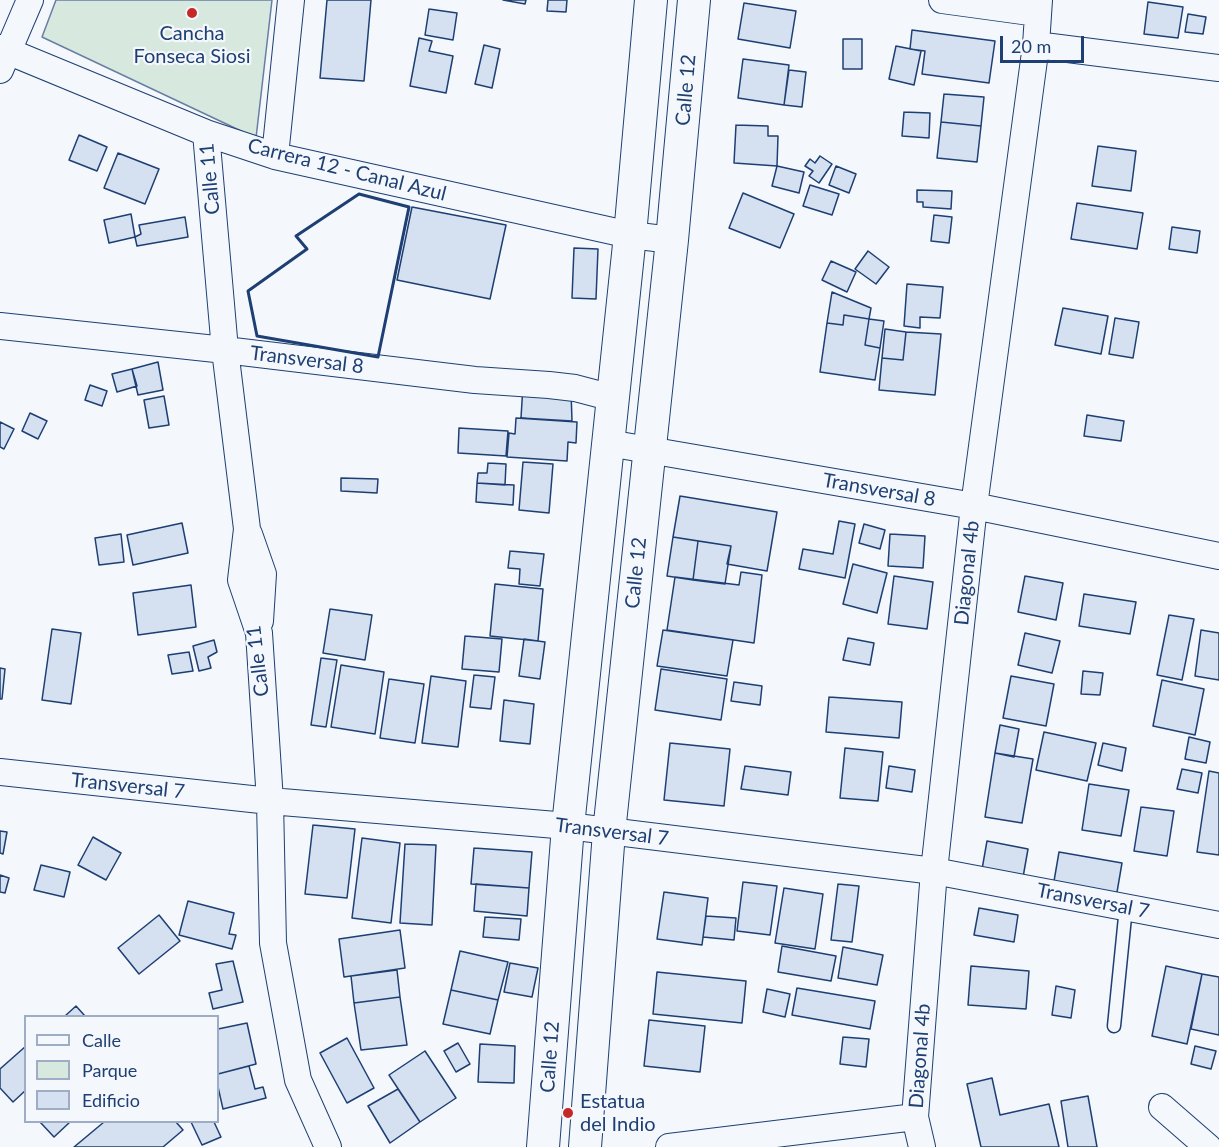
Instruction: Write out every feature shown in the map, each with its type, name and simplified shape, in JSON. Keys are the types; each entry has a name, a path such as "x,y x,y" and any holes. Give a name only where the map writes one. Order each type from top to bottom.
{"street":[{"path":"3,56 30,0"},
{"path":"275,156 291,0"},
{"name":"Calle 12","path":"543,1147 568,826 630,235 651,0"},
{"name":"Calle 12","path":"585,1147 609,831 672,240 694,0"},
{"path":"942,0 1038,7"},
{"name":"Diagonal 4b","path":"922,1147 915,1117 934,871 974,506 1036,45 1038,7"},
{"path":"1036,45 1219,68"},
{"name":"Carrera 12 - Canal Azul","path":"3,56 206,134 275,156 630,235 672,240"},
{"name":"Calle 11","path":"206,134 225,350 247,528 263,574 259,633 270,801 273,943 298,1080 328,1147"},
{"name":"Transversal 8","path":"0,326 475,380 575,388 613,398"},
{"name":"Transversal 8","path":"608,443 974,506 1219,556"},
{"name":"Transversal 7","path":"0,772 270,801 568,826 934,871 1219,925"},
{"path":"1162,1107 1208,1147"},
{"path":"669,1147 915,1117"}],"lane":[{"path":"1114,1026 1126,907"}],"green space":[{"path":"56,0 272,0 256,138 42,37"}],"building":[{"path":"327,0 371,0 364,81 320,78"},
{"path":"503,0 526,0 525,4"},
{"path":"548,0 567,0 566,12 547,11"},
{"path":"1148,2 1183,7 1178,38 1144,34"},
{"path":"744,3 796,11 790,48 738,39"},
{"path":"429,9 457,13 453,40 425,35"},
{"path":"1188,14 1206,17 1203,34 1185,32"},
{"path":"912,30 995,41 989,83 922,74 925,51 910,49"},
{"path":"419,38 432,41 429,51 453,56 446,93 410,86"},
{"path":"843,39 862,39 862,69 843,69"},
{"path":"484,45 500,49 492,88 475,84"},
{"path":"896,46 921,51 914,85 889,79"},
{"path":"743,59 789,65 784,105 738,98"},
{"path":"789,70 806,72 802,107 784,105"},
{"path":"944,94 984,97 981,126 941,122"},
{"path":"904,112 930,113 929,138 902,136"},
{"path":"941,122 981,126 977,162 937,158"},
{"path":"736,125 768,126 768,136 778,136 777,166 734,163"},
{"path":"79,135 107,147 97,171 69,160"},
{"path":"1098,146 1136,151 1131,191 1092,186"},
{"path":"118,153 159,169 145,204 104,188"},
{"path":"820,156 832,164 819,183 809,176 813,171 805,166 810,159 815,163"},
{"path":"777,166 804,172 799,193 772,186"},
{"path":"836,166 856,174 849,193 829,185"},
{"path":"810,185 839,194 832,215 803,206"},
{"path":"917,190 952,191 951,209 923,207 923,202 917,202"},
{"path":"743,193 794,214 780,248 729,228"},
{"path":"1077,203 1143,213 1137,249 1071,239"},
{"path":"412,207 506,225 490,299 397,280"},
{"path":"131,214 135,237 109,243 104,220"},
{"path":"934,215 952,217 949,243 931,241"},
{"path":"185,217 188,237 137,246 135,237 141,234 139,225"},
{"path":"1172,227 1200,231 1197,253 1169,249"},
{"path":"574,248 598,249 596,299 572,298"},
{"path":"868,251 889,267 876,284 855,269"},
{"path":"831,261 856,272 847,292 822,280"},
{"path":"907,284 943,287 940,318 920,317 920,328 904,326"},
{"path":"832,292 871,308 869,319 844,315 843,325 827,323"},
{"path":"1063,308 1108,316 1101,354 1055,345"},
{"path":"844,315 869,319 865,345 880,348 875,380 820,372 827,323 843,325"},
{"path":"1115,318 1139,322 1133,358 1109,354"},
{"path":"869,319 884,321 880,348 865,345"},
{"path":"885,329 906,332 903,360 882,358"},
{"path":"906,332 941,334 935,395 879,390 882,358 903,360"},
{"path":"158,362 163,390 138,395 132,369"},
{"path":"132,369 137,386 117,392 112,374"},
{"path":"90,385 107,391 102,406 85,400"},
{"path":"523,385 571,391 572,421 521,418"},
{"path":"164,396 169,425 149,428 144,400"},
{"path":"30,413 47,421 38,439 22,431"},
{"path":"1087,415 1124,421 1121,441 1084,436"},
{"path":"516,418 577,422 576,443 568,442 567,461 507,457 509,433 515,434"},
{"path":"0,422 14,429 4,449 0,447"},
{"path":"459,428 508,431 506,456 458,453"},
{"path":"523,462 553,464 549,513 519,510"},
{"path":"488,463 506,464 505,485 477,483 478,473 487,473"},
{"path":"341,478 378,479 377,493 341,491"},
{"path":"477,483 514,485 513,505 476,502"},
{"path":"680,496 777,512 767,571 727,564 731,546 673,537"},
{"path":"839,521 855,524 845,578 799,569 803,549 833,554"},
{"path":"182,523 188,553 133,565 127,535"},
{"path":"864,524 885,530 880,549 859,543"},
{"path":"121,534 124,562 99,565 95,538"},
{"path":"890,534 925,536 923,568 888,566"},
{"path":"673,537 698,541 693,580 667,576"},
{"path":"698,541 731,546 725,584 693,580"},
{"path":"510,551 544,554 540,586 519,584 520,569 508,568"},
{"path":"853,564 887,573 877,613 843,604"},
{"path":"741,572 762,575 754,643 667,630 675,577 739,585"},
{"path":"894,576 933,582 927,629 888,624"},
{"path":"1025,576 1063,583 1056,620 1018,612"},
{"path":"495,584 543,589 538,641 490,636"},
{"path":"191,585 196,627 138,635 133,593"},
{"path":"1084,594 1136,602 1130,634 1079,626"},
{"path":"330,609 372,615 365,660 323,653"},
{"path":"1169,615 1194,619 1182,680 1157,675"},
{"path":"52,629 81,633 71,704 42,700"},
{"path":"663,630 733,640 727,676 657,666"},
{"path":"1201,630 1219,633 1219,680 1195,676"},
{"path":"1025,633 1060,641 1052,673 1018,665"},
{"path":"465,636 502,639 499,672 462,669"},
{"path":"848,638 874,643 870,665 843,660"},
{"path":"524,639 545,642 540,679 519,676"},
{"path":"214,640 217,652 208,657 211,668 199,671 193,646"},
{"path":"189,652 193,671 172,674 168,655"},
{"path":"321,658 337,660 326,727 311,725"},
{"path":"341,665 384,672 375,734 331,727"},
{"path":"0,668 5,669 2,699 0,699"},
{"path":"661,669 727,679 721,720 655,710"},
{"path":"1083,671 1103,673 1100,695 1081,694"},
{"path":"474,675 495,677 491,709 470,707"},
{"path":"431,676 466,681 458,747 422,743"},
{"path":"1011,676 1054,684 1046,726 1003,718"},
{"path":"389,679 424,684 415,743 380,738"},
{"path":"1162,680 1204,689 1195,735 1153,726"},
{"path":"734,682 762,686 760,705 731,701"},
{"path":"829,697 902,702 899,738 826,732"},
{"path":"504,700 534,704 530,744 500,741"},
{"path":"1000,725 1019,729 1014,757 995,753"},
{"path":"1044,732 1096,743 1087,781 1036,770"},
{"path":"1189,737 1210,742 1206,763 1185,759"},
{"path":"670,743 730,749 724,806 664,800"},
{"path":"1103,743 1126,748 1122,771 1098,765"},
{"path":"845,748 883,752 878,801 840,798"},
{"path":"995,753 1033,759 1022,823 985,817"},
{"path":"745,766 791,772 788,795 741,789"},
{"path":"889,766 915,770 912,792 886,788"},
{"path":"1182,769 1202,773 1198,793 1177,789"},
{"path":"1209,771 1219,773 1219,855 1197,852"},
{"path":"1089,784 1129,790 1121,836 1082,830"},
{"path":"1141,807 1174,811 1167,856 1134,851"},
{"path":"313,825 355,829 347,898 305,894"},
{"path":"0,831 7,832 3,854 0,853"},
{"path":"93,837 121,853 106,880 78,865"},
{"path":"362,838 400,843 391,923 352,918"},
{"path":"987,841 1028,849 1022,883 981,875"},
{"path":"405,844 436,845 432,925 400,923"},
{"path":"474,848 532,852 529,888 471,884"},
{"path":"1059,852 1122,863 1116,898 1053,887"},
{"path":"41,865 70,872 64,897 34,890"},
{"path":"0,875 9,878 5,893 0,892"},
{"path":"743,882 777,886 770,935 737,931"},
{"path":"476,884 529,888 527,916 474,911"},
{"path":"838,884 859,886 852,942 831,940"},
{"path":"784,888 823,894 815,949 775,943"},
{"path":"664,892 708,898 702,945 657,939"},
{"path":"188,901 234,913 229,934 236,935 232,949 179,935"},
{"path":"979,908 1018,915 1014,942 974,935"},
{"path":"159,915 180,941 139,974 118,948"},
{"path":"706,916 736,918 734,940 703,937"},
{"path":"485,917 521,919 519,940 483,937"},
{"path":"400,930 405,968 344,977 339,939"},
{"path":"782,946 836,956 831,981 778,972"},
{"path":"843,947 883,955 877,985 838,978"},
{"path":"460,951 508,962 498,1000 451,990"},
{"path":"233,961 243,1002 213,1009 209,993 222,990 216,964"},
{"path":"510,963 538,968 532,997 504,992"},
{"path":"971,966 1029,971 1026,1009 968,1005"},
{"path":"1166,966 1202,974 1187,1044 1152,1036"},
{"path":"397,970 400,997 354,1003 351,976"},
{"path":"657,972 746,981 742,1023 653,1014"},
{"path":"1202,974 1219,977 1219,1035 1191,1029"},
{"path":"1056,986 1075,990 1071,1018 1052,1015"},
{"path":"797,988 875,1001 870,1029 792,1015"},
{"path":"767,989 790,994 785,1017 763,1012"},
{"path":"451,990 498,1000 490,1034 443,1024"},
{"path":"400,997 407,1045 361,1050 354,1003"},
{"path":"76,1006 84,1015 66,1015"},
{"path":"649,1020 705,1026 700,1072 644,1066"},
{"path":"247,1023 256,1064 219,1074 219,1029"},
{"path":"843,1037 869,1039 866,1067 840,1064"},
{"path":"347,1038 374,1088 347,1103 320,1053"},
{"path":"458,1043 470,1064 456,1072 444,1051"},
{"path":"480,1044 515,1046 514,1083 478,1082"},
{"path":"1195,1046 1216,1051 1211,1069 1191,1064"},
{"path":"24,1048 24,1092 13,1102 0,1088 0,1069"},
{"path":"425,1051 456,1098 420,1122 389,1075"},
{"path":"249,1066 255,1089 263,1087 266,1098 223,1109 219,1091 219,1074"},
{"path":"992,1078 1000,1115 1049,1104 1059,1147 981,1147 967,1084"},
{"path":"398,1089 420,1122 390,1143 368,1106"},
{"path":"1088,1096 1097,1147 1068,1147 1061,1101"},
{"path":"41,1123 69,1123 54,1137"},
{"path":"103,1123 177,1123 183,1130 163,1147 74,1147"},
{"path":"191,1123 214,1123 221,1137 202,1145"}],"wall":[{"path":"359,194 409,207 378,357 257,336 248,291 307,249 296,236 359,194"}],"place":[{"name":"Cancha Fonseca Siosi","path":"192,13"},
{"name":"Estatua del Indio","path":"568,1113"}]}
